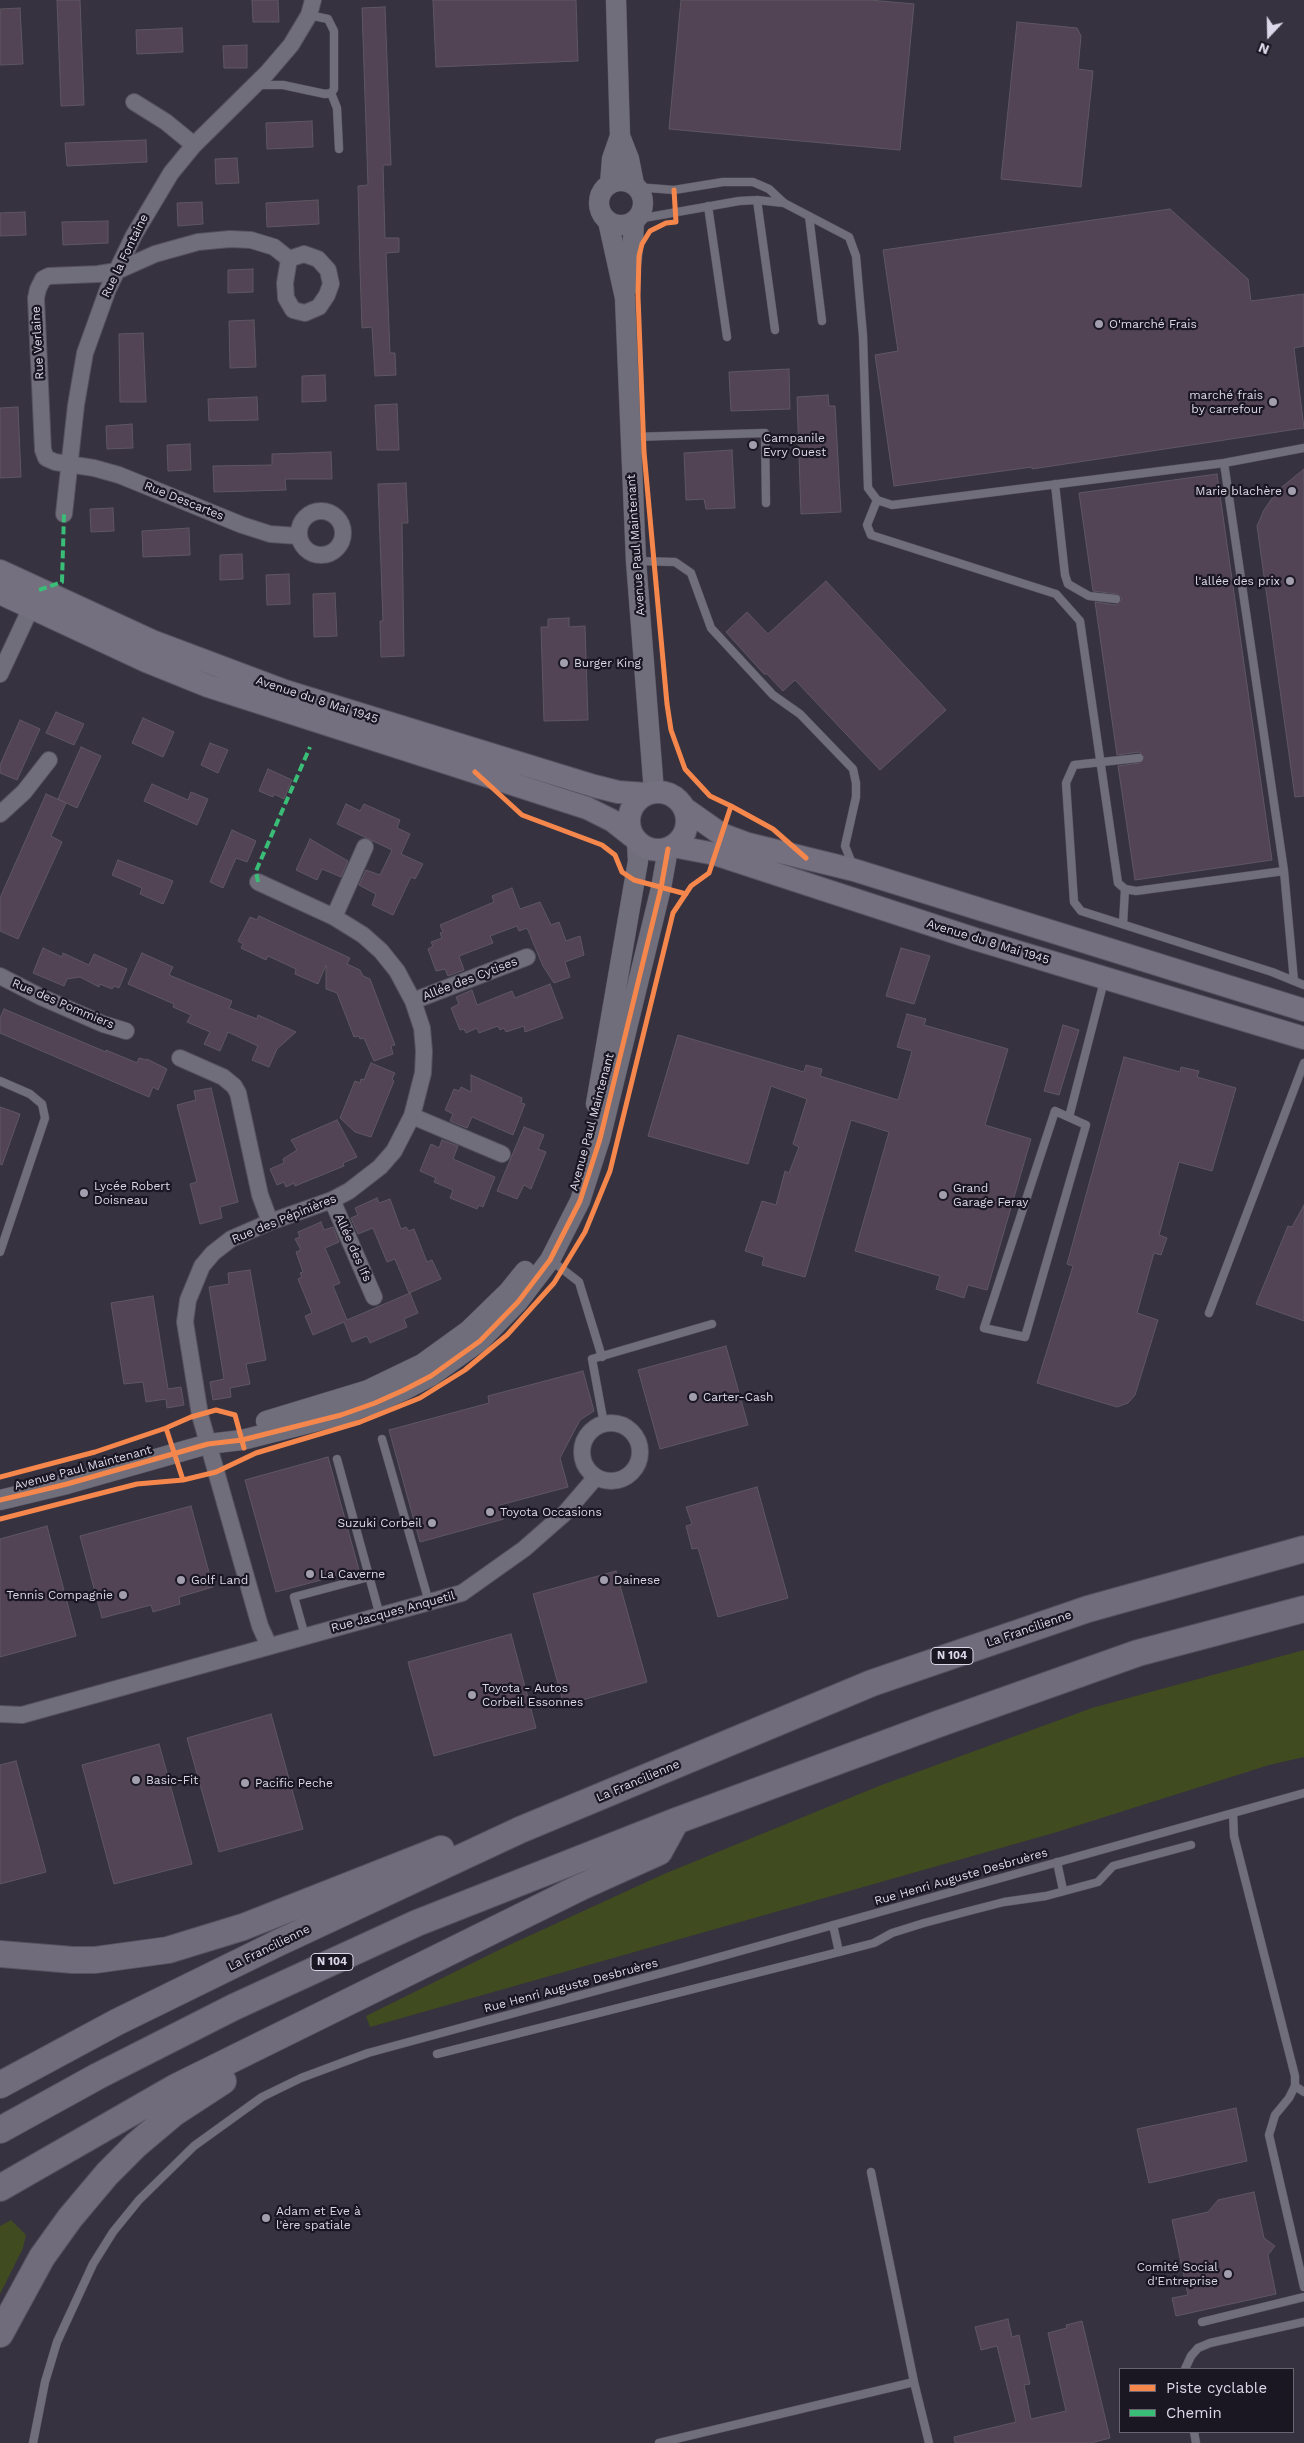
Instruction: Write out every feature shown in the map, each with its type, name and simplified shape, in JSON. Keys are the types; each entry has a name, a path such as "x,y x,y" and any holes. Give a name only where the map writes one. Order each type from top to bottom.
{"highway":[{"name":"La Francilienne","path":"0,2085 117,2022 276,1944 520,1830 872,1684 1088,1609 1304,1549"},
{"name":"N 104","path":"0,2130 98,2076 217,2016 408,1927 676,1821 1138,1653 1304,1609"},
{"path":"3,1952 73,1960 95,1960 168,1950 243,1927 463,1840 577,1792 610,1792"},
{"path":"0,2188 176,2088 581,1886 659,1852 676,1821"},
{"path":"0,2334 42,2257 70,2218 107,2174 136,2145 174,2113 211,2088 256,2062 266,2044"}],"main road":[{"name":"Avenue du 8 Mai 1945","path":"0,571 35,599 146,662 208,686 587,808 612,821 651,850 670,847 715,854 975,939 1304,1038"},
{"name":"Avenue du 8 Mai 1945","path":"0,593 35,599 285,690 594,786 618,792 672,795 684,808 722,834 748,844 854,870 922,890 1304,1010"},
{"path":"635,839 628,820 630,812 639,798 650,793"},
{"path":"670,847 680,841 687,825 684,808"},
{"path":"922,890 1033,935 1087,954 1101,965 1105,978"}],"street":[{"path":"616,0 620,136 629,159 635,186 644,199 642,213 636,220 621,226 608,221 602,216 599,202 604,189 610,184 622,181 635,186"},
{"name":"Rue la Fontaine","path":"64,514 76,404 85,353 99,311 117,271 152,200 171,172 194,145 255,85 290,45 310,7"},
{"path":"134,102 166,122 194,145"},
{"path":"610,184 612,159 620,136"},
{"name":"Avenue Paul Maintenant","path":"625,298 636,220"},
{"name":"Avenue Paul Maintenant","path":"608,221 625,298 636,561 650,793"},
{"path":"117,271 155,254 198,242 230,239 251,240 274,247 289,259"},
{"name":"Rue Verlaine","path":"70,464 55,462 46,458 43,450 36,298 38,289 44,279 49,276 98,274 117,271"},
{"name":"Rue Descartes","path":"70,464 128,478 242,525 270,534 298,536"},
{"path":"0,674 35,599"},
{"path":"0,814 24,792 49,760"},
{"name":"Avenue Paul Maintenant","path":"208,1444 239,1428 368,1390 422,1364 469,1330 508,1292 541,1252 557,1225 571,1195 590,1135 638,861 635,839"},
{"path":"334,917 365,847"},
{"name":"Avenue Paul Maintenant","path":"0,1500 66,1484 208,1444 242,1440 341,1415 375,1403 431,1376 480,1341 518,1302 550,1260 574,1216 592,1171 670,847"},
{"name":"Rue des Pépinières","path":"208,1444 200,1415 185,1322 188,1300 202,1266 213,1253 231,1239 270,1222 332,1200 349,1191 380,1166 394,1151 412,1116 423,1073 424,1050 422,1028 413,1001 397,971 381,951 363,935 334,917 258,882"},
{"name":"Allée des Cytises","path":"413,1001 527,957"},
{"name":"Rue des Pommiers","path":"0,976 41,997 103,1024 126,1031"},
{"path":"180,1058 222,1077 234,1086 238,1093 260,1195 270,1222"},
{"path":"412,1116 502,1154"},
{"name":"Allée des Ifs","path":"332,1200 374,1297"},
{"path":"616,1423 626,1427 635,1435 640,1445 637,1467 622,1480 612,1482 596,1478 588,1470 583,1459 582,1448 586,1437 594,1428 604,1424 616,1423"},
{"path":"208,1444 260,1626 269,1646"},
{"name":"Rue Jacques Anquetil","path":"0,1714 22,1715 462,1594 524,1549 565,1513 596,1478"}],"lane":[{"name":"Rue la Fontaine","path":"310,7 328,19 334,31 334,89 331,93 337,108 339,150"},
{"path":"255,85 283,85 325,94 331,93"},
{"path":"635,186 674,190 723,182 753,182 769,190 784,203 844,233 853,243 863,336 868,488 877,500 892,505 1224,463 1304,448"},
{"path":"636,220 708,206 757,200 784,203"},
{"path":"757,200 776,330"},
{"path":"708,206 727,337"},
{"path":"809,216 822,321"},
{"path":"630,436 765,432 766,503"},
{"path":"1224,463 1284,871 1294,981"},
{"path":"1054,484 1065,575 1068,584 1088,596 1116,599"},
{"path":"877,500 868,525 871,535 1056,594 1080,621 1118,883 1125,889 1136,891 1284,871"},
{"path":"636,561 675,562 691,573 711,628 773,695 800,714 853,769 856,797 845,846 854,870"},
{"path":"1138,758 1074,765 1066,783 1074,902 1081,911 1272,972 1304,985"},
{"path":"1123,924 1125,889"},
{"path":"1069,1117 1105,978"},
{"path":"1209,1313 1304,1063"},
{"path":"0,1081 30,1094 42,1104 45,1118 0,1252"},
{"path":"1055,1111 1069,1117 1086,1125 1025,1337 984,1328 1055,1111"},
{"path":"550,1260 579,1282 602,1356"},
{"path":"604,1424 592,1359 712,1324"},
{"path":"382,1440 428,1602"},
{"path":"337,1459 380,1616"},
{"path":"305,1636 294,1597 369,1577"},
{"name":"Rue Henri Auguste Desbruères","path":"33,2443 45,2382 57,2342 93,2264 113,2232 139,2200 194,2146 262,2097 301,2078 368,2053 1304,1793"},
{"path":"1233,1813 1234,1836 1295,2076 1295,2086 1289,2098 1275,2115 1269,2135 1304,2287"},
{"path":"437,2054 874,1943 892,1933 924,1922 1004,1902 1046,1896 1098,1882 1113,1866 1191,1845"},
{"path":"1057,1862 1063,1890"},
{"path":"833,1925 839,1952"},
{"path":"1295,2086 1304,2092"},
{"path":"871,2172 914,2382 929,2443"},
{"path":"1202,2322 1304,2297"},
{"path":"1185,2368 1191,2356 1198,2348 1210,2342 1304,2322"},
{"path":"659,2443 914,2382"}],"green space":[{"path":"1304,1650 1304,1757 1269,1765 1057,1832 370,2027 366,2016 507,1946 664,1874 879,1786 1092,1708"},
{"path":"11,2220 26,2235 23,2248 0,2294 0,2226"}],"building":[{"path":"57,0 80,0 84,105 61,106"},
{"path":"252,0 278,0 279,22 253,22"},
{"path":"433,0 576,0 578,61 436,67"},
{"path":"681,0 870,0 914,4 900,150 669,129"},
{"path":"385,7 391,165 383,165 385,238 399,238 399,252 386,253 390,353 395,353 396,375 375,376 372,327 362,328 358,186 368,185 362,8"},
{"path":"20,8 23,64 0,65 0,9"},
{"path":"1017,22 1077,28 1081,36 1078,69 1093,71 1081,187 1001,179"},
{"path":"182,28 183,52 137,54 136,30"},
{"path":"247,45 247,68 224,68 223,46"},
{"path":"312,121 313,147 267,149 266,123"},
{"path":"146,140 147,162 67,166 65,143"},
{"path":"237,158 239,183 216,184 215,159"},
{"path":"318,200 319,224 267,227 266,203"},
{"path":"202,202 203,224 178,226 177,203"},
{"name":"O'marché Frais","path":"1170,209 1248,279 1251,301 1304,294 1304,346 1294,348 1304,428 1032,469 1032,467 894,486 875,355 898,351 883,250"},
{"path":"25,212 26,235 0,236 0,213"},
{"path":"108,221 108,243 63,245 62,222"},
{"path":"253,269 253,292 228,293 228,270"},
{"path":"254,320 256,367 230,368 229,321"},
{"path":"143,333 146,402 120,402 119,334"},
{"path":"789,369 790,409 731,411 729,372"},
{"path":"325,375 326,401 302,402 302,376"},
{"path":"828,395 829,406 835,406 841,512 801,514 797,397"},
{"path":"257,397 258,420 209,421 208,399"},
{"path":"397,404 399,450 377,450 375,405"},
{"path":"18,407 21,477 0,478 0,408"},
{"path":"132,424 133,448 107,449 106,426"},
{"path":"190,444 191,470 168,471 167,445"},
{"path":"732,450 735,508 706,509 704,499 686,500 684,453"},
{"path":"331,452 332,479 285,479 286,490 214,492 213,466 272,465 272,454"},
{"path":"1304,469 1304,796 1295,797 1257,526 1264,510 1277,491"},
{"path":"1217,474 1272,860 1135,880 1118,766 1140,763 1144,757 1139,752 1117,755 1095,602 1116,605 1122,599 1117,594 1093,591 1079,493"},
{"path":"406,483 408,523 402,523 404,656 381,657 380,621 383,621 378,484"},
{"path":"113,508 114,531 91,532 90,509"},
{"path":"189,528 190,555 143,557 142,531"},
{"path":"242,554 243,579 220,580 220,555"},
{"path":"289,574 290,604 267,605 266,575"},
{"path":"826,581 946,710 880,770 795,680 783,691 767,674 764,674 726,632 747,612 768,634"},
{"path":"335,593 337,636 314,637 313,594"},
{"name":"Burger King","path":"569,618 569,627 585,626 588,720 544,721 541,627 548,627 548,619"},
{"path":"56,712 84,724 74,745 46,733"},
{"path":"143,718 174,732 163,757 132,743"},
{"path":"20,720 40,729 17,780 0,773 0,765"},
{"path":"210,743 228,750 218,773 201,765"},
{"path":"81,747 101,756 77,808 58,799"},
{"path":"268,769 292,780 284,799 274,794 273,797 259,791"},
{"path":"152,784 188,800 191,792 208,799 197,825 144,801"},
{"path":"46,794 66,803 51,836 62,842 18,939 0,931 0,898"},
{"path":"346,804 360,811 364,804 400,820 397,828 410,834 401,854 423,864 415,879 411,877 393,915 372,905 376,894 359,885 366,870 380,875 392,850 337,824"},
{"path":"232,830 256,841 247,862 236,858 223,888 210,882"},
{"path":"310,839 348,861 341,877 322,869 317,880 296,870"},
{"path":"118,860 173,881 163,904 140,894 142,888 112,875"},
{"path":"512,888 520,909 540,902 551,925 559,922 566,941 580,936 584,955 565,962 570,977 554,983 543,966 527,928 519,931 517,926 490,936 493,943 459,956 464,970 448,976 445,969 436,971 428,949 433,946 431,942 442,938 440,933 443,932 440,925 494,902 492,896"},
{"path":"259,916 350,958 347,964 360,970 363,976 370,979 395,1045 391,1046 393,1054 374,1061 364,1038 354,1037 337,993 326,989 326,965 318,984 295,974 296,969 268,956 266,960 241,948 243,944 238,941 250,917 257,920"},
{"path":"43,948 62,957 63,953 89,965 94,954 127,969 119,988 114,986 112,989 100,984 99,987 80,977 67,979 64,986 33,973"},
{"path":"901,948 930,956 914,1004 886,996"},
{"path":"142,953 173,967 169,975 232,1001 229,1008 257,1019 258,1015 296,1032 277,1049 269,1067 252,1060 258,1046 228,1032 220,1051 204,1044 210,1032 187,1022 191,1015 173,1007 174,1004 128,984"},
{"path":"550,984 563,1018 525,1032 524,1026 506,1032 504,1028 500,1030 498,1026 479,1033 477,1028 466,1033 464,1029 460,1030 451,1008 459,1004 456,997 472,990 477,1005 512,991 515,998"},
{"path":"4,1009 106,1052 106,1050 137,1063 139,1058 147,1059 167,1069 158,1090 153,1087 149,1097 0,1033 0,1018"},
{"path":"907,1014 926,1019 924,1025 1008,1049 985,1125 1031,1139 987,1290 968,1285 964,1298 936,1289 940,1276 855,1251 889,1132 851,1120 805,1277 762,1265 764,1257 745,1251 762,1201 776,1205 785,1171 789,1173 799,1147 793,1144 807,1099 771,1086 748,1164 648,1136 678,1035 804,1072 806,1065 822,1069 820,1076 898,1100 912,1051 897,1047"},
{"path":"1063,1025 1079,1030 1059,1095 1044,1091"},
{"path":"1124,1057 1180,1072 1181,1067 1199,1071 1197,1077 1236,1088 1212,1171 1179,1162 1159,1235 1167,1238 1161,1255 1154,1253 1137,1313 1158,1320 1135,1395 1128,1403 1117,1407 1037,1383 1073,1266 1067,1264"},
{"path":"371,1063 395,1073 392,1079 394,1081 371,1137 355,1132 340,1118 355,1081 360,1083 361,1079 364,1080"},
{"path":"471,1075 522,1098 521,1103 525,1104 513,1135 472,1117 467,1128 450,1121 453,1114 445,1110 454,1089 459,1091 461,1087 471,1092"},
{"path":"211,1088 238,1202 220,1207 222,1218 200,1224 190,1184 197,1182 177,1105 196,1100 194,1091"},
{"path":"0,1107 20,1114 2,1165 0,1164"},
{"path":"337,1120 357,1157 343,1163 344,1166 295,1186 294,1183 286,1187 284,1182 277,1185 270,1169 284,1163 283,1159 297,1150 291,1140"},
{"path":"524,1127 544,1135 538,1149 546,1152 531,1189 524,1185 517,1199 497,1191"},
{"path":"442,1140 458,1146 453,1159 495,1177 483,1207 479,1205 477,1209 450,1198 453,1190 434,1182 436,1178 420,1171 431,1144 439,1148"},
{"path":"377,1198 379,1203 390,1199 401,1229 406,1227 409,1231 414,1229 427,1262 432,1260 441,1279 409,1293 395,1259 387,1262 373,1228 358,1234 351,1218 358,1215 355,1208"},
{"path":"1304,1205 1304,1321 1256,1304 1288,1226 1292,1227"},
{"path":"321,1222 324,1230 333,1227 339,1242 325,1248 340,1283 333,1286 347,1320 410,1293 418,1313 404,1319 407,1327 370,1343 367,1336 352,1342 344,1322 313,1335 305,1316 312,1313 298,1279 302,1277 300,1273 303,1272 296,1252 301,1250 295,1239 300,1237 298,1232"},
{"path":"250,1270 266,1360 246,1364 250,1384 230,1388 231,1397 213,1400 210,1382 224,1379 209,1287 229,1284 228,1273"},
{"path":"153,1296 168,1389 181,1387 184,1405 167,1408 166,1399 146,1402 143,1382 124,1384 111,1303"},
{"name":"Carter-Cash","path":"726,1346 748,1425 660,1449 638,1370"},
{"path":"583,1371 594,1411 580,1420 560,1458 568,1487 500,1505 504,1519 420,1542 389,1430 489,1403 488,1396"},
{"path":"328,1457 359,1570 276,1592 245,1480"},
{"path":"757,1487 788,1598 718,1617 698,1548 692,1549 686,1526 692,1524 686,1507"},
{"path":"191,1506 213,1587 179,1597 180,1604 153,1612 151,1605 102,1618 80,1536"},
{"path":"47,1526 76,1636 0,1657 0,1539"},
{"path":"616,1571 647,1682 564,1705 533,1594"},
{"name":"Toyota - Autos Corbeil Essonnes","path":"511,1634 536,1728 434,1756 408,1662"},
{"name":"Pacific Peche","path":"271,1714 303,1829 219,1852 187,1738"},
{"path":"159,1744 192,1864 114,1884 82,1765"},
{"path":"16,1761 46,1872 0,1884 0,1765"},
{"path":"1236,2108 1247,2161 1149,2183 1137,2129"},
{"name":"Comité Social d'Entreprise","path":"1254,2192 1264,2238 1275,2246 1268,2255 1276,2294 1176,2316 1172,2298 1188,2295 1172,2220 1208,2212 1218,2200"},
{"path":"1008,2319 1012,2337 1019,2335 1030,2384 1024,2385 1031,2419 1066,2411 1048,2333 1067,2328 1066,2325 1082,2321 1110,2438 1091,2443 955,2443 954,2437 1016,2422 997,2346 981,2350 975,2327"}],"marked path":[{"path":"39,590 62,582 64,514"},
{"path":"258,882 256,871 310,747"}],"cycle path":[{"path":"0,1519 137,1484 183,1480 216,1472 256,1453 360,1422 420,1398 465,1370 507,1335 554,1283 585,1232 610,1171 673,913 691,886 709,873 731,806 710,796 685,769 671,730 667,704 644,452 638,296 639,256 642,244 650,231 666,223 676,222 674,190"},
{"path":"475,772 522,815 602,845 615,855 622,872 634,880 686,894"},
{"path":"731,806 773,829 806,858"},
{"path":"0,1500 67,1484 208,1444 242,1440 341,1415 375,1403 431,1376 480,1341 518,1302 550,1260 580,1201 600,1139 661,888 668,849"},
{"path":"183,1480 166,1428 191,1417 216,1410 235,1415 244,1448"},
{"path":"0,1477 95,1452 166,1428"}],"place":[{"name":"O'marché Frais","path":"1099,324"},
{"name":"marché frais by carrefour","path":"1273,402"},
{"name":"Campanile Evry Ouest","path":"753,445"},
{"name":"Marie blachère","path":"1292,491"},
{"name":"l'allée des prix","path":"1290,581"},
{"name":"Burger King","path":"564,663"},
{"name":"Lycée Robert Doisneau","path":"84,1193"},
{"name":"Grand Garage Feray","path":"943,1195"},
{"name":"Carter-Cash","path":"693,1397"},
{"name":"Toyota Occasions","path":"490,1512"},
{"name":"Suzuki Corbeil","path":"432,1523"},
{"name":"La Caverne","path":"310,1574"},
{"name":"Golf Land","path":"181,1580"},
{"name":"Dainese","path":"604,1580"},
{"name":"Tennis Compagnie","path":"123,1595"},
{"name":"Toyota - Autos Corbeil Essonnes","path":"472,1695"},
{"name":"Basic-Fit","path":"136,1780"},
{"name":"Pacific Peche","path":"245,1783"},
{"name":"Adam et Eve à l'ère spatiale","path":"266,2218"},
{"name":"Comité Social d'Entreprise","path":"1228,2274"}]}
